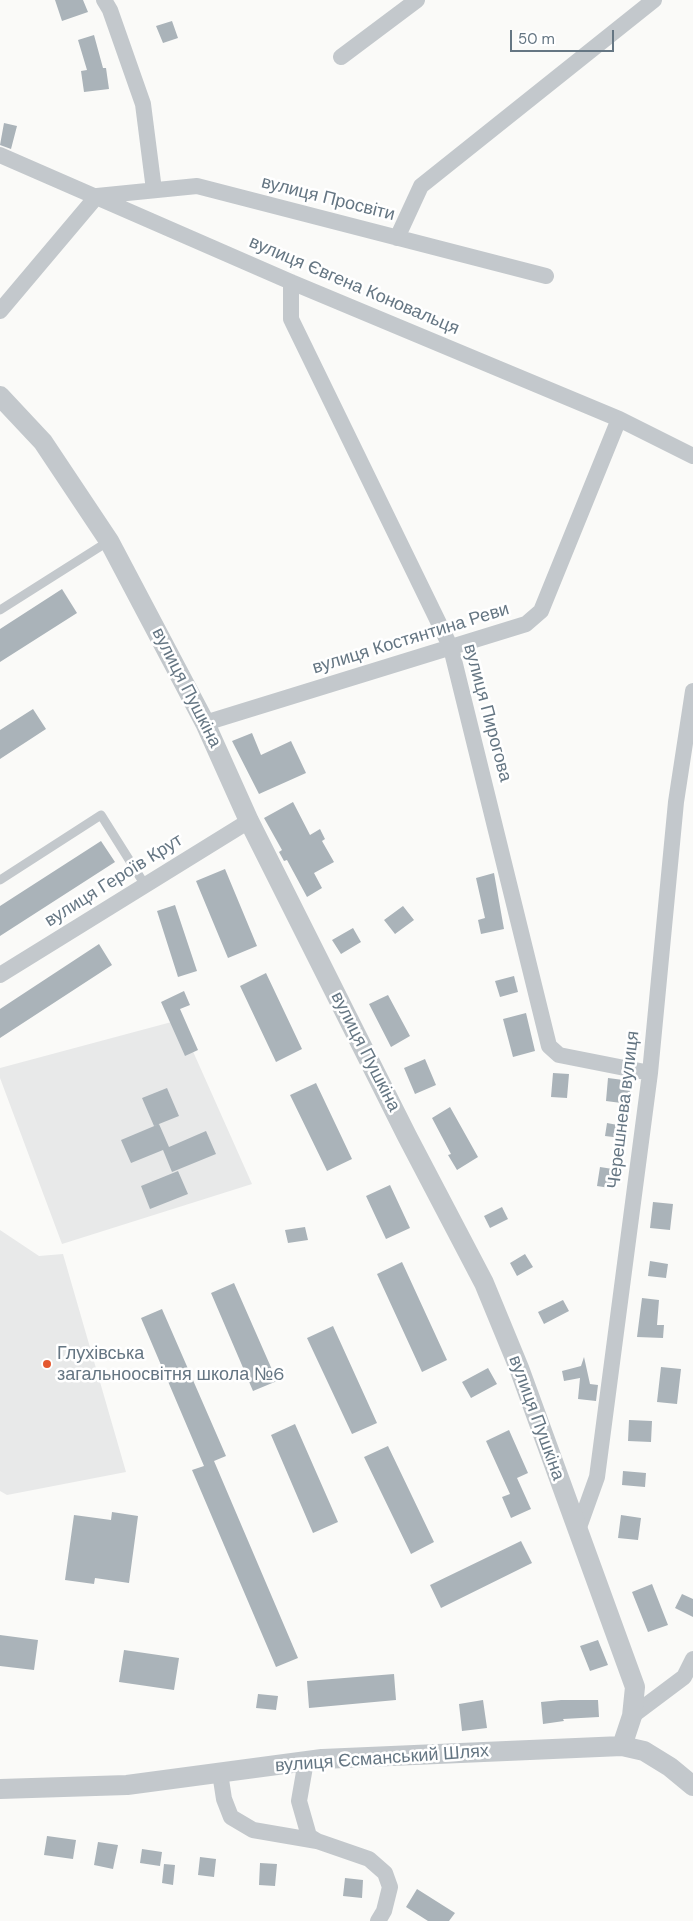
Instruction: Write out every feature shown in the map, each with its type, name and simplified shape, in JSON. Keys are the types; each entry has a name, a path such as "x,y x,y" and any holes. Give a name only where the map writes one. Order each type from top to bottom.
{"street":[{"path":"104,0 110,10 143,104 154,190"},
{"path":"342,57 417,0"},
{"path":"397,238 421,186 654,0"},
{"name":"вулиця Євгена Коновальця","path":"0,155 290,282 619,419 693,456"},
{"name":"вулиця Просвіти","path":"97,196 197,186 546,276"},
{"path":"0,311 97,196"},
{"name":"вулиця Пирогова","path":"290,282 291,319 451,648 549,1046 559,1055 650,1072"},
{"name":"вулиця Пушкіна","path":"0,396 43,442 109,541 205,723 249,821 407,1136 484,1282 519,1368 635,1687 632,1716 622,1746"},
{"name":"вулиця Костянтина Реви","path":"205,723 526,624 541,611 619,419"},
{"name":"Черешнева вулиця","path":"578,1530 597,1477 650,1072 676,802 693,691"},
{"name":"вулиця Героїв Крут","path":"0,975 249,821"},
{"path":"632,1716 684,1677 693,1659"},
{"name":"вулиця Єсманський Шлях","path":"0,1789 127,1785 306,1761 622,1746 644,1751 670,1767 693,1786"},
{"path":"306,1761 299,1801 309,1836 317,1841"},
{"path":"220,1773 224,1799 231,1817 253,1830 317,1841 369,1859 385,1873 390,1887 384,1911 378,1921"}],"lane":[{"path":"0,610 109,541"},
{"path":"0,880 101,815 145,885"}],"shaded area":[{"path":"179,1020 252,1184 62,1244 0,1078 0,1068"},
{"name":"Глухівська загальноосвітня школа №6","path":"0,1230 39,1256 63,1254 126,1472 7,1495 0,1491"}],"building":[{"path":"55,0 83,0 88,12 62,21"},
{"path":"172,21 178,38 163,43 156,26"},
{"path":"94,35 103,68 106,68 109,89 84,92 81,71 87,70 78,40"},
{"path":"4,123 17,126 11,149 0,145"},
{"path":"62,589 77,613 0,662 0,629"},
{"path":"33,709 46,729 0,759 0,730"},
{"path":"252,733 261,755 291,741 306,773 259,794 232,741"},
{"path":"293,802 310,835 320,829 325,839 322,841 334,862 314,873 322,888 307,897 287,860 284,861 279,852 282,850 264,818"},
{"path":"101,841 115,862 0,936 0,906"},
{"path":"225,869 257,946 228,958 196,881"},
{"path":"494,873 504,929 481,934 478,920 485,918 476,878"},
{"path":"175,905 197,971 178,977 157,911"},
{"path":"403,906 414,920 395,934 384,920"},
{"path":"353,928 361,942 341,954 332,940"},
{"path":"99,944 112,965 0,1038 0,1009"},
{"path":"266,973 302,1049 276,1062 240,986"},
{"path":"514,976 518,992 500,997 495,981"},
{"path":"184,991 190,1005 180,1009 198,1050 185,1056 161,1002"},
{"path":"388,995 410,1036 391,1047 369,1004"},
{"path":"526,1013 535,1051 513,1057 503,1019"},
{"path":"425,1059 436,1085 415,1094 404,1068"},
{"path":"553,1073 569,1074 567,1098 551,1097"},
{"path":"608,1078 631,1081 629,1104 606,1101"},
{"path":"316,1083 352,1159 327,1171 290,1095"},
{"path":"167,1088 179,1116 154,1126 142,1098"},
{"path":"450,1107 478,1157 457,1170 448,1155 451,1154 432,1118"},
{"path":"607,1123 623,1126 621,1138 605,1136"},
{"path":"159,1124 169,1147 206,1131 216,1154 172,1172 163,1150 131,1163 121,1140"},
{"path":"600,1167 619,1170 616,1189 597,1186"},
{"path":"178,1171 188,1194 150,1209 141,1186"},
{"path":"390,1185 410,1228 386,1239 366,1196"},
{"path":"653,1202 673,1204 670,1230 650,1228"},
{"path":"502,1207 508,1219 490,1228 484,1216"},
{"path":"305,1227 308,1240 288,1243 285,1230"},
{"path":"525,1254 533,1267 517,1276 510,1263"},
{"path":"650,1261 668,1264 666,1278 648,1276"},
{"path":"402,1262 447,1360 422,1372 377,1274"},
{"path":"234,1283 277,1381 253,1391 211,1293"},
{"path":"642,1298 659,1300 657,1325 664,1325 663,1338 637,1337"},
{"path":"563,1300 569,1311 544,1324 538,1312"},
{"path":"162,1309 226,1456 214,1461 298,1658 276,1667 192,1470 204,1466 141,1318"},
{"path":"333,1326 377,1423 352,1434 307,1338"},
{"path":"584,1357 590,1384 598,1385 596,1401 578,1399 580,1378 564,1381 562,1371 581,1366"},
{"path":"661,1367 681,1369 677,1404 657,1402"},
{"path":"488,1368 497,1384 471,1398 462,1382"},
{"path":"629,1420 652,1421 651,1442 628,1441"},
{"path":"295,1424 338,1522 313,1533 271,1435"},
{"path":"509,1430 528,1473 517,1478 531,1509 511,1518 502,1497 510,1494 486,1441"},
{"path":"388,1446 434,1542 411,1554 364,1457"},
{"path":"623,1471 646,1473 645,1487 622,1485"},
{"path":"112,1512 138,1516 129,1583 95,1578 94,1584 65,1580 74,1515 111,1520"},
{"path":"621,1515 641,1518 638,1540 618,1538"},
{"path":"521,1541 532,1563 441,1608 430,1585"},
{"path":"652,1584 668,1625 648,1632 632,1592"},
{"path":"682,1594 693,1599 693,1617 675,1608"},
{"path":"0,1635 38,1640 34,1670 0,1666"},
{"path":"598,1640 608,1665 590,1671 580,1646"},
{"path":"124,1650 179,1658 174,1690 119,1682"},
{"path":"394,1674 396,1700 309,1708 307,1681"},
{"path":"258,1694 278,1696 276,1710 256,1708"},
{"path":"483,1700 487,1728 462,1731 459,1704"},
{"path":"598,1700 599,1717 563,1719 564,1721 543,1724 541,1702"},
{"path":"47,1836 76,1840 73,1859 44,1855"},
{"path":"98,1842 118,1845 113,1869 94,1865"},
{"path":"142,1849 162,1852 160,1866 140,1863"},
{"path":"200,1857 216,1859 214,1877 198,1875"},
{"path":"260,1863 277,1864 275,1886 259,1885"},
{"path":"164,1864 175,1865 173,1885 162,1883"},
{"path":"345,1878 363,1880 362,1898 343,1896"},
{"path":"417,1889 455,1913 449,1921 428,1921 406,1907"}],"place":[{"name":"Глухівська загальноосвітня школа №6","path":"47,1364"}]}
